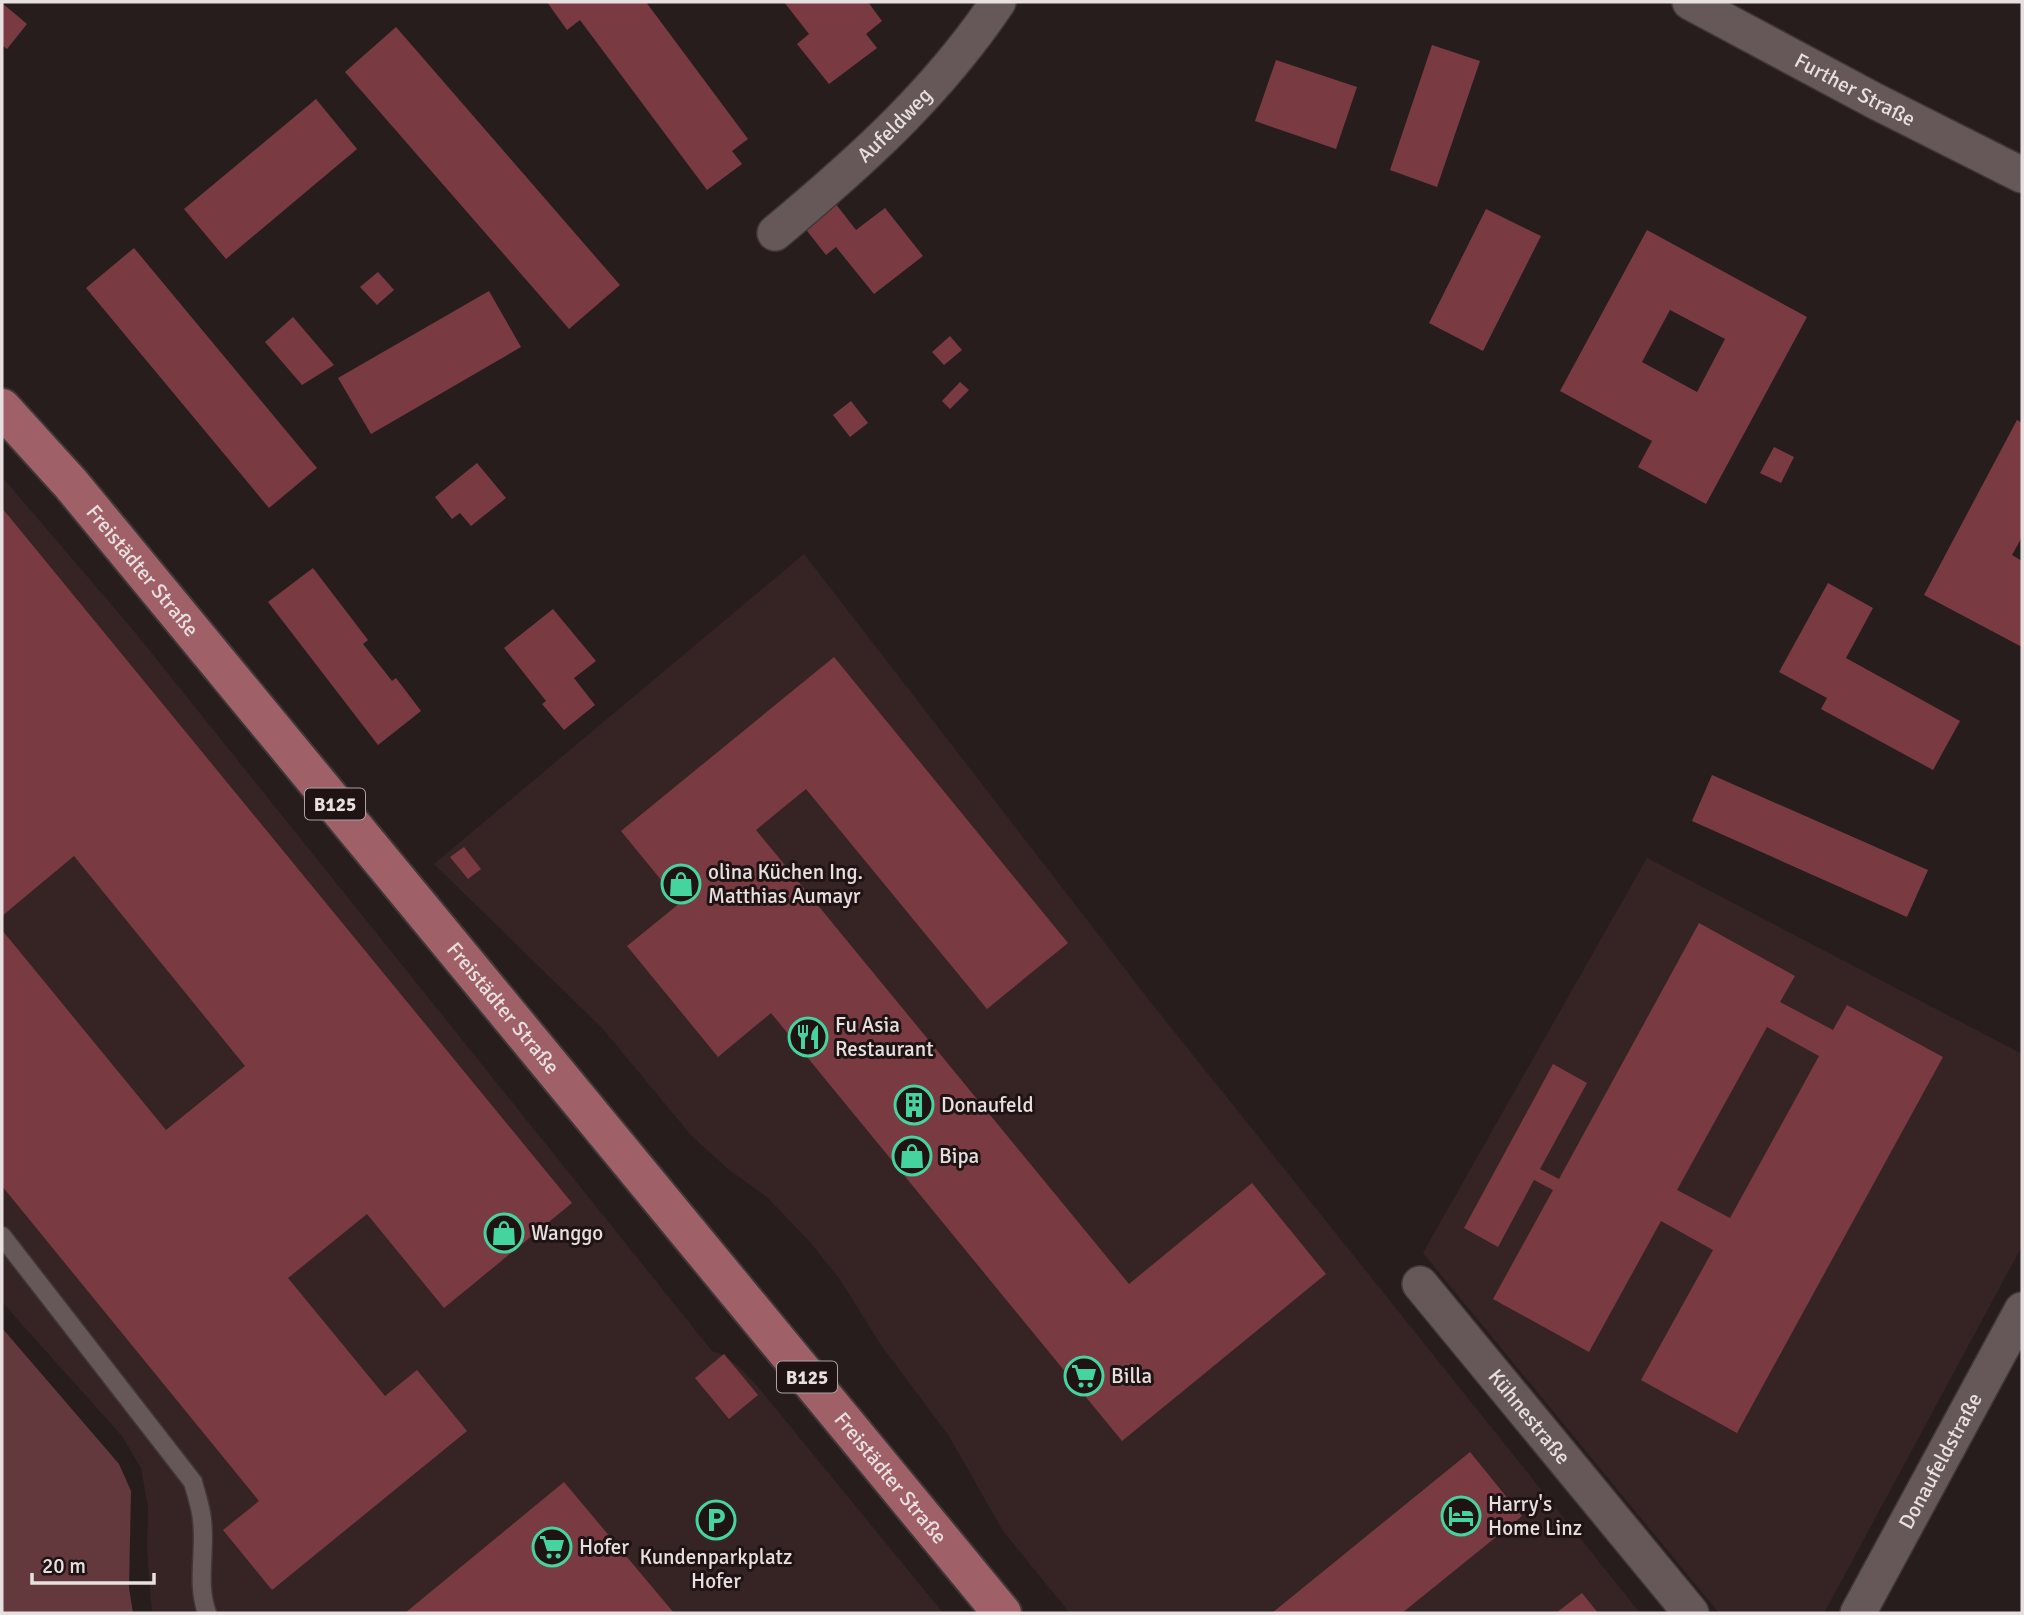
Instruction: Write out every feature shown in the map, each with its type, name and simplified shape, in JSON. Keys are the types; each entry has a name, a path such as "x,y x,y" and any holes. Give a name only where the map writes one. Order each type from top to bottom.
{"main road":[{"name":"Freistädter Straße","path":"2,408 71,484 1002,1613"}],"street":[{"name":"Aufeldweg","path":"775,233 872,151 963,52 998,2"},
{"name":"Further Straße","path":"1690,2 1875,101 2022,174"},
{"name":"Kühnestraße","path":"1420,1284 1691,1613"},
{"name":"Donaufeldstraße","path":"1858,1613 2022,1310"}],"lane":[{"path":"2,1236 193,1482 203,1521 203,1602 208,1613"}],"shaded area":[{"path":"2,477 133,630 712,1351 723,1355 739,1367 758,1387 943,1613 152,1613 147,1548 148,1507 141,1468 122,1436 2,1302"},
{"path":"804,554 1152,1004 1640,1613 1070,1613 1003,1531 949,1436 881,1345 839,1278 810,1242 767,1197 728,1169 691,1135 602,1028 434,864"},
{"path":"1647,858 2022,1054 2022,1246 1824,1613 1719,1613 1423,1253"},
{"path":"2,1328 119,1464 131,1491 129,1588 133,1613 2,1613"}],"building":[{"path":"547,2 646,2 748,139 732,151 742,164 707,190 580,20 567,30"},
{"path":"784,2 868,2 882,21 866,34 877,48 829,84 797,44 809,34"},
{"path":"2,3 27,24 7,49 2,45"},
{"path":"396,27 620,285 569,329 345,72"},
{"path":"1432,45 1480,61 1437,187 1390,170"},
{"path":"1276,60 1357,87 1336,149 1255,121"},
{"path":"316,99 357,149 226,259 184,209"},
{"path":"835,203 856,230 885,208 923,256 874,294 836,247 826,255 804,227"},
{"path":"1486,209 1541,236 1483,351 1429,323"},
{"path":"1647,230 1807,317 1706,504 1638,467 1652,441 1560,391","holes":["1670,310 1725,339 1697,392 1642,362"]},
{"path":"134,248 317,468 269,508 86,288"},
{"path":"378,272 394,290 377,305 360,287"},
{"path":"489,291 521,347 371,434 338,378"},
{"path":"293,317 334,365 302,385 265,342"},
{"path":"950,336 962,350 944,365 932,352"},
{"path":"960,382 969,390 950,409 942,401"},
{"path":"851,401 868,423 850,437 833,415"},
{"path":"2017,420 2022,423 2022,537 2012,555 2022,561 2022,647 1924,595"},
{"path":"1774,447 1794,457 1781,483 1760,473"},
{"path":"477,463 506,498 471,526 460,513 452,519 435,497"},
{"path":"2,508 572,1203 444,1308 367,1214 288,1278 385,1396 417,1370 467,1431 272,1590 223,1530 259,1501 2,1186 2,930 166,1130 245,1066 74,856 2,916"},
{"path":"313,568 368,640 363,644 392,681 396,678 421,711 378,745 268,602"},
{"path":"1828,583 1873,608 1846,658 1960,721 1933,770 1821,709 1827,698 1779,672"},
{"path":"553,609 596,661 574,678 595,705 564,730 542,704 546,701 504,648"},
{"name":"Donaufeld","path":"834,657 1068,943 987,1009 806,789 756,830 1129,1284 1252,1183 1326,1274 1122,1441 771,1013 718,1057 627,946 680,903 621,831"},
{"path":"1712,775 1928,870 1907,917 1692,821"},
{"path":"464,847 481,869 468,879 450,857"},
{"path":"1699,923 1795,976 1780,1002 1833,1030 1847,1005 1943,1057 1737,1433 1641,1380 1713,1250 1661,1221 1589,1352 1493,1299 1553,1190 1534,1180 1498,1247 1464,1228 1553,1064 1587,1083 1540,1169 1559,1179","holes":["1767,1027 1819,1056 1730,1218 1677,1190"]},
{"path":"724,1354 758,1395 729,1419 695,1378"},
{"path":"1470,1452 1522,1516 1402,1613 1272,1613"},
{"name":"Hofer","path":"564,1482 674,1613 405,1613"},
{"path":"1582,1593 1598,1613 1556,1613"}],"place":[{"name":"olina Küchen Ing. Matthias Aumayr","path":"681,884"},
{"name":"Fu Asia Restaurant","path":"808,1037"},
{"name":"Donaufeld","path":"914,1105"},
{"name":"Bipa","path":"912,1156"},
{"name":"Wanggo","path":"504,1233"},
{"name":"Billa","path":"1084,1376"},
{"name":"Harry's Home Linz","path":"1461,1516"},
{"name":"Kundenparkplatz Hofer","path":"716,1520"},
{"name":"Hofer","path":"552,1547"}]}
